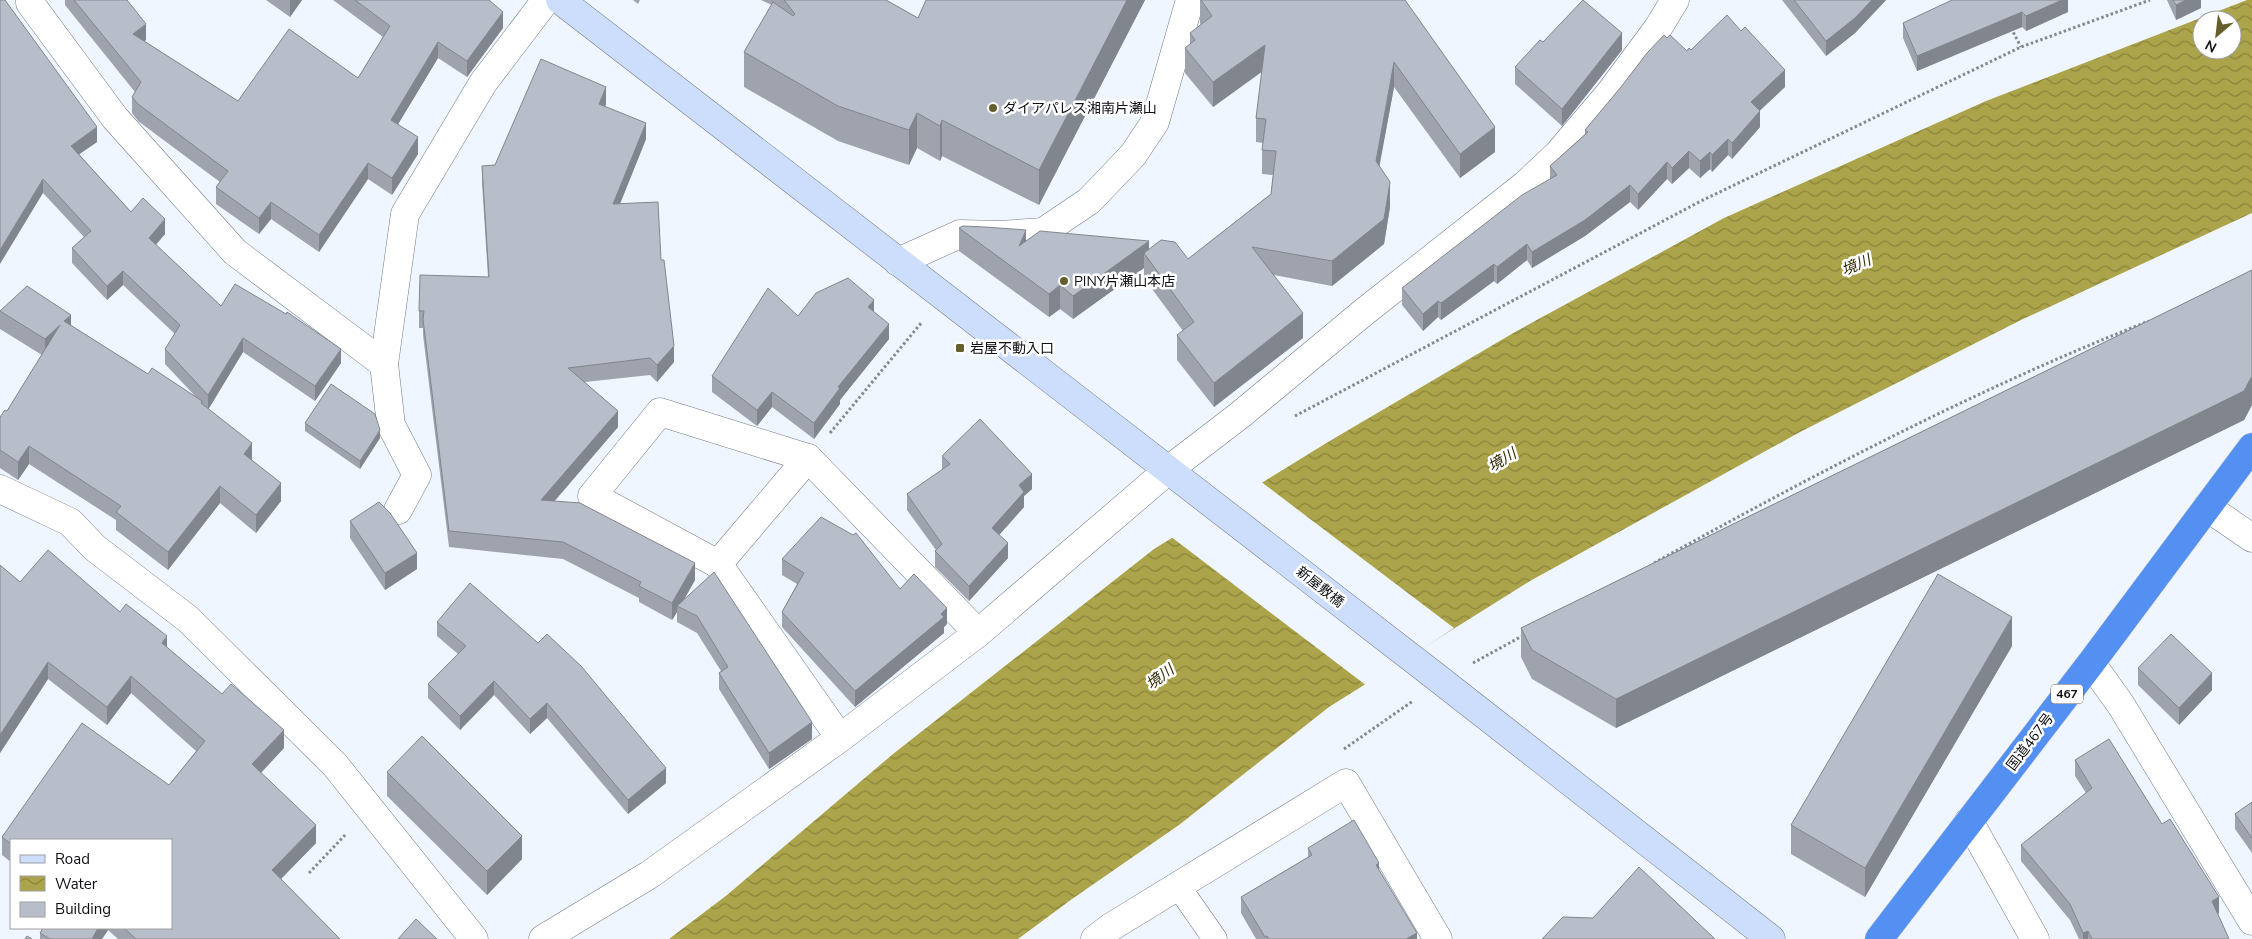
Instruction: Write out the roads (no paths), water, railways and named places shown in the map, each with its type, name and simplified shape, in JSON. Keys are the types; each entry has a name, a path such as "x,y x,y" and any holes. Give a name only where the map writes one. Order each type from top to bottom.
{"highway":[{"name":"国道467号","path":"1879,939 2091,663 2252,447"}],"street":[{"path":"30,0 30,3 115,118 235,252 384,364"},
{"path":"398,510 417,474 391,425 384,364 404,214 483,83 546,0"},
{"name":"新屋敷橋","path":"560,0 1167,471 1438,678 1771,939"},
{"path":"898,262 960,234 1000,235 1043,232 1089,201 1133,155 1155,122 1190,0"},
{"path":"542,939 649,875 840,738 978,633 1167,471 1240,415 1364,312 1525,185 1558,154 1609,94 1658,28 1675,0"},
{"path":"840,738 718,564 592,496 660,412 808,458 978,633"},
{"path":"718,564 808,458"},
{"path":"0,489 70,522 95,548 188,619 335,765 474,939"},
{"path":"2207,507 2252,538"},
{"path":"2091,663 2121,705 2252,921"},
{"path":"1096,939 1178,886 1346,783 1438,939"},
{"path":"1970,821 2035,939"}],"lane":[{"path":"1178,886 1215,939"}],"water":[{"name":"境川","path":"2247,0 2252,0 2252,213 2021,320 1800,432 1530,581 1329,707 1179,825 1018,939 669,939 727,895 893,754 1154,549 1328,442 1515,332 1724,218 1986,101 2192,21 2192,60 2242,60 2242,10 2221,10"}],"place":[{"name":"ダイアパレス湘南片瀬山","path":"993,108"},
{"name":"PINY片瀬山本店","path":"1064,281"},
{"name":"岩屋不動入口","path":"960,348"}]}
